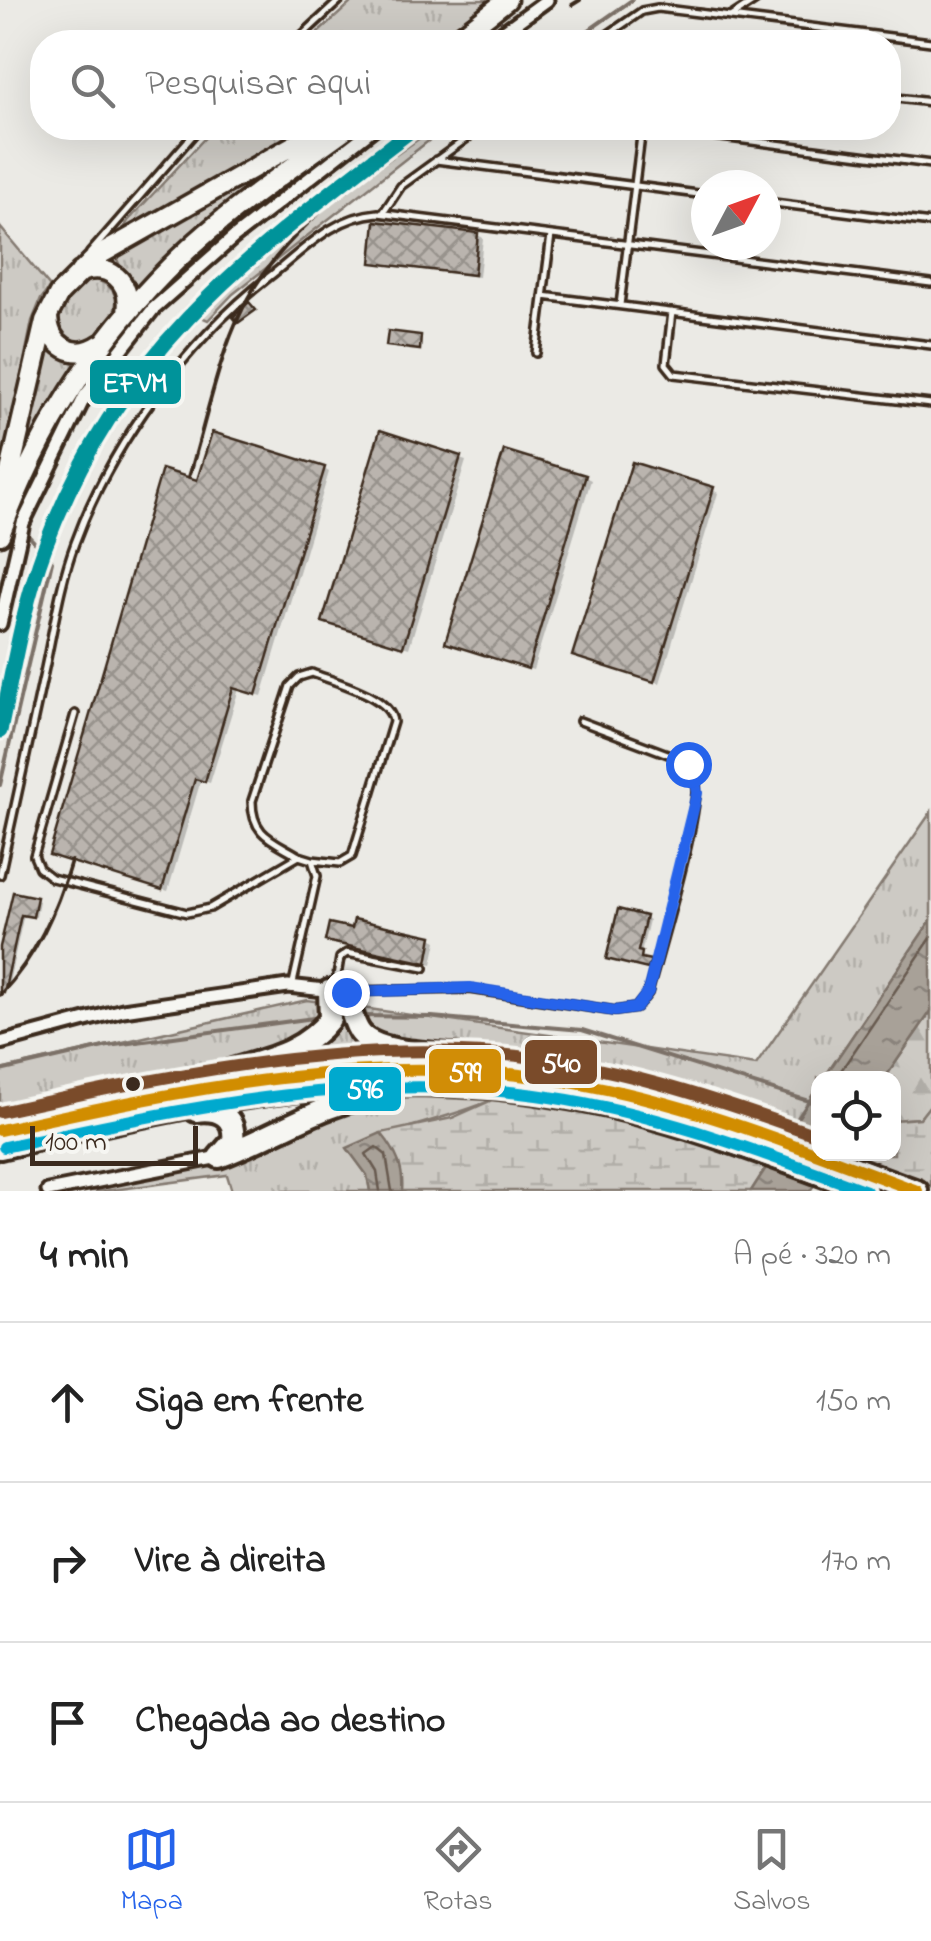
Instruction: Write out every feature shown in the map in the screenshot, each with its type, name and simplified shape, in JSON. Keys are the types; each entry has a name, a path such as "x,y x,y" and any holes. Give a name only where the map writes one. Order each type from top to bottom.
{"highway":[{"path":"336,991 368,1041 385,1047 474,1057 514,1074"},
{"path":"173,1100 297,1050 330,1019 336,991"},
{"path":"0,1148 264,1077 444,1067 587,1085 869,1183 917,1191"},
{"path":"0,1130 173,1100 325,1085 453,1084 600,1104 715,1128"},
{"path":"220,1156 348,1100 453,1084"},
{"path":"173,1100 215,1110 228,1118 233,1141 220,1156"}],"main road":[{"path":"468,30 507,0"},
{"path":"1,525 48,315 70,280 102,245 301,140"},
{"path":"1,525 48,428 105,340 128,312 197,242 331,140"},
{"path":"70,280 90,269 112,273 127,290 128,312"},
{"path":"48,315 51,336 67,350 88,352 105,340"}],"street":[{"path":"506,30 547,0"},
{"path":"0,624 23,523 85,396 154,308 233,238 359,140"},
{"path":"1,525 23,523"},
{"path":"0,1043 124,1010 292,986 336,991"},
{"path":"48,1191 220,1156"}],"lane":[{"path":"307,30 340,0"},
{"path":"730,17 756,0"},
{"path":"615,30 647,8 835,30"},
{"path":"901,38 931,42"},
{"path":"901,98 931,102"},
{"path":"112,273 102,245 189,140"},
{"path":"383,214 396,191 464,140"},
{"path":"620,305 641,140"},
{"path":"744,140 931,164"},
{"path":"436,160 691,193"},
{"path":"781,204 931,224"},
{"path":"0,875 69,560 89,509 133,430 182,360 244,297 332,226 357,216 383,214 931,284"},
{"path":"536,353 550,235"},
{"path":"544,296 931,345"},
{"path":"672,312 666,364 674,374 931,404"},
{"path":"312,673 382,702 392,712 393,722 352,856 340,863 300,856 261,833 252,821 252,801 290,686 312,673"},
{"path":"75,714 34,856 38,868 52,878 186,913 210,908 300,856"},
{"path":"424,968 347,953 340,958 336,991 470,988 615,1011 636,1008 648,992 697,793 694,775 688,764 674,756 580,721"},
{"path":"292,986 317,876 312,860"}],"green space":[{"path":"354,0 489,0 450,30 321,30"},
{"path":"203,140 285,140 122,232"},
{"path":"417,140 430,140 233,294 208,320 192,313 277,239"},
{"path":"308,144 212,220 134,289 114,252"},
{"path":"0,227 50,287 32,321 0,481"},
{"path":"97,280 112,290 116,304 111,318 101,331 74,342 63,336 58,319 77,288"},
{"path":"46,345 57,354 84,361 22,460 20,457"},
{"path":"931,812 931,920 829,1071 811,1071 811,1097 787,1133 695,1102 601,1079 497,1062 361,1060 295,1064 124,1088 0,1124 0,1070 307,1000 756,1065"},
{"path":"931,1011 931,1104 920,1118 901,1119 901,1071 890,1071"},
{"path":"360,1100 492,1100 348,1149 367,1175 370,1191 232,1191 227,1175 79,1191 220,1159"},
{"path":"492,1100 632,1124 701,1142 767,1166 751,1191 402,1191 399,1163 381,1133 452,1118"},
{"path":"931,1104 931,1187 857,1161 901,1161 901,1119 920,1118"}],"water":[{"path":"931,920 931,1011 890,1071 829,1071"},
{"path":"811,1098 811,1161 830,1161 810,1191 751,1191"},
{"path":"381,1133 398,1160 402,1191 370,1191 367,1175 347,1148"}],"building":[{"path":"375,221 478,233 474,275 371,263"},
{"path":"249,302 256,310 238,323 233,317"},
{"path":"388,331 421,335 420,350 386,346"},
{"path":"380,430 461,456 403,647 322,622"},
{"path":"212,432 325,467 256,695 233,688 205,782 195,779 162,890 49,855 162,469 197,480"},
{"path":"504,450 586,475 528,669 445,643"},
{"path":"632,462 714,487 654,682 572,656"},
{"path":"13,892 37,897 33,917 21,915 4,993 0,992 0,947"},
{"path":"618,909 646,916 638,951 642,952 641,958 651,960 648,969 606,959"},
{"path":"354,919 432,936 427,963 325,941 329,923 352,928"}],"waterway":[{"path":"589,30 632,0"},
{"path":"0,785 52,561 25,532"},
{"path":"361,1016 432,1017 582,1030 811,1102"},
{"path":"0,1071 108,1046 321,1017"}],"railway":[{"path":"572,5 580,0"},
{"path":"189,477 226,349 257,283 276,257 322,210 409,140"},
{"path":"0,995 43,932 71,861"}],"transit line":[{"name":"EFVM","path":"0,731 37,569 76,476 112,414 152,359 196,309 298,218 399,140"},
{"name":"540","path":"0,1112 246,1065 308,1057 433,1051 496,1054 579,1065 700,1096 811,1134"},
{"name":"599","path":"0,1130 141,1100 283,1078 426,1070 498,1073 570,1082 659,1102 746,1128 917,1191"},
{"name":"596","path":"4,1147 284,1095 426,1087 497,1091 606,1108 682,1127 866,1191"}],"route":[{"path":"346,992 470,988 615,1011 636,1008 648,992 697,793 688,764"}]}
